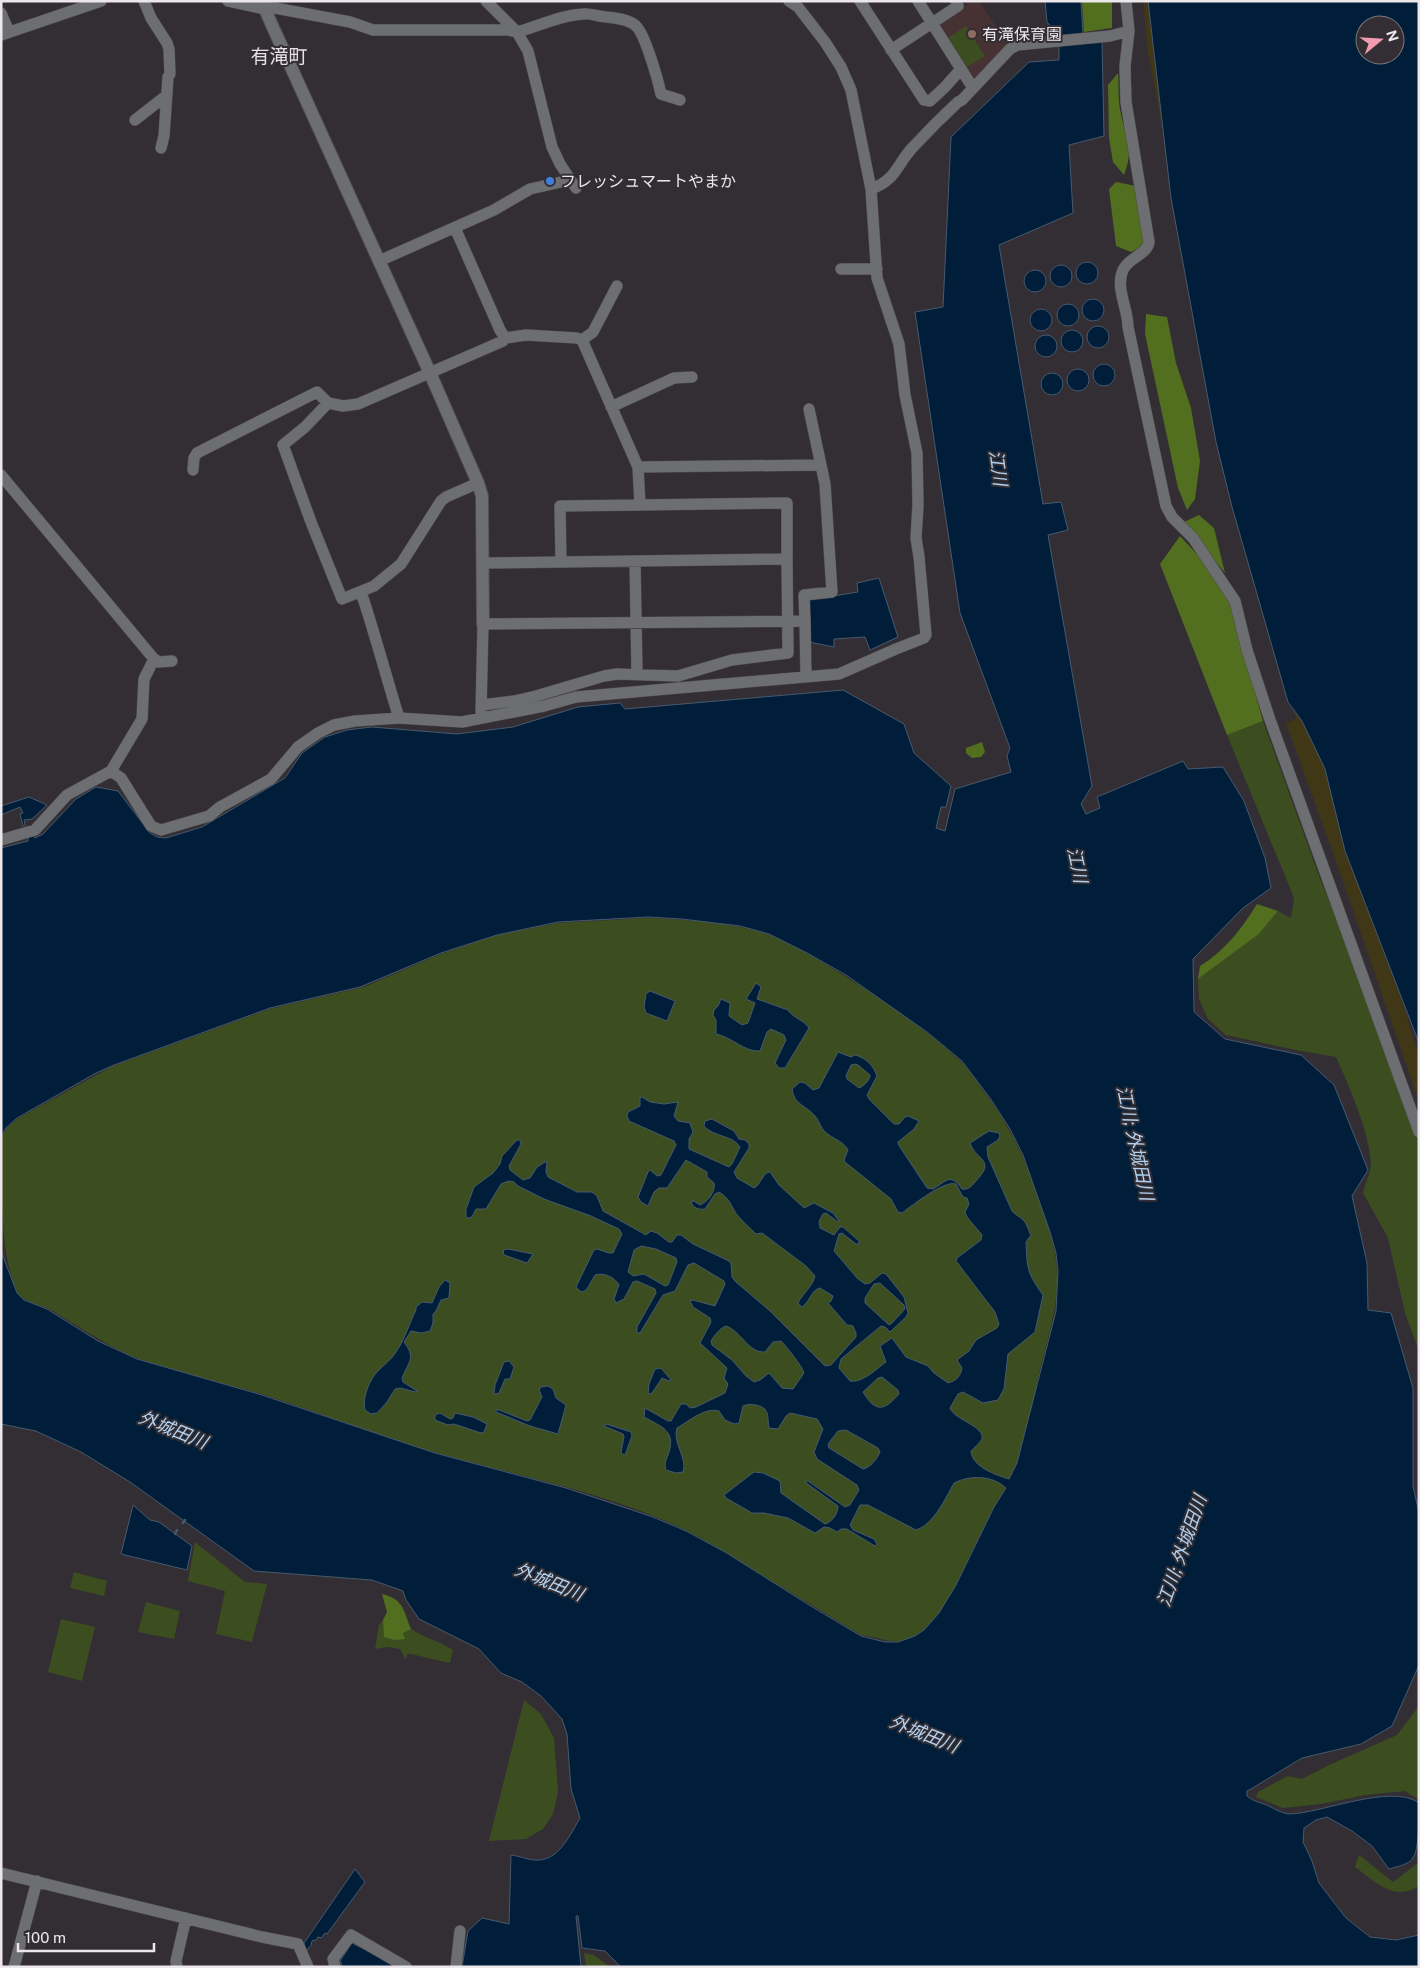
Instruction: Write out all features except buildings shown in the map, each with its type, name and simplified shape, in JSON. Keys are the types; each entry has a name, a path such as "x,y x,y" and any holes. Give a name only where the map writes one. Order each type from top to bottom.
{"street":[{"path":"1,13 5,34 102,1"},
{"path":"144,1 151,18 164,37 169,49 170,74 168,77 161,148"},
{"path":"228,1 265,5 350,22 373,30 508,30 517,32 571,15 584,14 614,18 638,27 662,94 680,100"},
{"path":"380,261 494,210 530,189 573,184 552,147 528,51 517,32 486,1"},
{"path":"111,771 121,778 151,826 161,830 209,816 220,807 270,779 298,747 318,733 334,725 355,720 399,718 462,722 544,706 576,697 839,674 926,636 916,538 918,505 917,453 905,395 899,344 878,278 871,189 852,90 814,27 798,7 789,1"},
{"path":"860,1 921,97 928,102 946,87 961,69"},
{"path":"918,1 973,88"},
{"path":"891,50 958,6 956,1"},
{"path":"1126,1 1129,31 1125,66 1126,102 1149,242 1146,250 1125,266 1120,284 1166,506 1172,517 1194,538 1235,601 1247,650 1269,717 1419,1132"},
{"path":"265,5 430,373 482,496 483,624 481,719"},
{"path":"871,189 883,184 893,176 913,147 1010,49 1017,45 1110,36 1129,31"},
{"path":"135,120 167,95"},
{"path":"455,228 505,338"},
{"path":"841,269 877,269"},
{"path":"582,340 593,332 616,286"},
{"path":"193,470 194,458 197,453 318,392 328,403 343,406 358,404 503,341 505,338 526,335 577,338 582,340 638,467 640,505"},
{"path":"611,407 674,378 692,377"},
{"path":"328,403 305,427 283,445 342,599 374,586 401,564 408,550 424,530 441,502 446,497 478,483"},
{"path":"806,677 804,595 832,592 826,494 809,410"},
{"path":"638,467 821,464"},
{"path":"1,476 154,659 159,662 172,661"},
{"path":"482,705 536,696 604,676 637,674 678,676 742,658 788,653 786,503 560,506 561,562"},
{"path":"483,563 787,559"},
{"path":"635,561 637,674"},
{"path":"360,592 375,632 378,650 399,718"},
{"path":"483,624 805,621"},
{"path":"1,840 35,830 67,795 111,771 142,719 144,678 154,659"},
{"path":"1,1873 298,1944 308,1967"},
{"path":"14,1967 37,1881"},
{"path":"177,1967 176,1961 186,1918"},
{"path":"456,1967 460,1931"},
{"path":"335,1967 333,1959 351,1935 406,1967"}],"shaded area":[{"name":"有滝保育園","path":"971,1 979,1 1008,45 972,81 936,24"}],"green space":[{"path":"1082,1 1112,1 1112,28 1084,32"},
{"path":"966,26 985,56 967,67 948,38"},
{"path":"1118,73 1119,105 1129,149 1124,175 1113,162 1109,138 1108,85"},
{"path":"1116,182 1136,186 1144,232 1143,246 1131,252 1116,246 1109,189"},
{"path":"1146,314 1167,317 1176,363 1191,408 1200,461 1195,499 1187,510 1178,488 1145,334"},
{"path":"1199,515 1214,528 1225,573 1184,522"},
{"path":"1180,536 1208,566 1230,603 1263,721 1227,735 1160,564"},
{"path":"1263,721 1419,1141 1419,1351 1405,1313 1388,1238 1363,1193 1371,1167 1367,1137 1358,1109 1336,1057 1226,1035 1208,1019 1199,999 1198,979 1259,934 1278,911 1291,918 1294,898 1227,735"},
{"path":"982,742 985,752 981,757 972,758 966,753 966,748"},
{"path":"1257,904 1278,911 1259,934 1198,979 1200,966 1232,938"},
{"path":"648,918 723,924 767,934 814,957 885,1002 936,1040 968,1070 1008,1128 1034,1185 1053,1244 1057,1285 1051,1325 1023,1444 1006,1487 976,1542 949,1598 934,1620 908,1639 888,1641 861,1635 701,1538 641,1511 578,1490 427,1450 265,1395 168,1369 137,1358 103,1342 51,1310 24,1299 17,1292 11,1277 4,1239 1,1138 7,1128 17,1119 111,1067 270,1009 364,987 441,954 497,935 558,923"},
{"path":"195,1542 245,1582 267,1584 252,1642 216,1634 225,1591 188,1581"},
{"path":"74,1572 107,1581 104,1596 70,1588"},
{"path":"382,1594 395,1599 402,1606 411,1629 403,1633 405,1639 394,1640 384,1637 383,1620 387,1612"},
{"path":"146,1602 180,1611 174,1639 138,1632"},
{"path":"61,1619 95,1627 82,1681 48,1672"},
{"path":"383,1620 384,1623 405,1639 403,1633 411,1629 453,1650 450,1663 411,1654 407,1654 406,1660 400,1649 388,1647 375,1649 379,1625"},
{"path":"524,1700 541,1714 554,1738 558,1792 553,1814 543,1829 526,1839 489,1841"},
{"path":"1419,1706 1419,1800 1405,1791 1365,1795 1321,1804 1283,1808 1256,1797 1258,1792 1288,1776 1302,1779 1397,1735"},
{"path":"1359,1855 1393,1882 1419,1862 1419,1886 1401,1892 1385,1888 1355,1867"},
{"path":"584,1953 594,1955 610,1967 586,1967"}],"sand":[{"path":"1143,1 1162,1 1378,921 1419,1057 1419,1102 1342,878 1286,723 1296,719 1228,471 1148,53"}],"water":[{"path":"1045,1 1081,1 1083,34 1061,37 1047,22"},
{"path":"1148,1 1419,1 1419,1043 1345,851 1325,769 1302,721 1288,702 1232,507 1216,442 1171,198"},
{"path":"1102,42 1104,136 1069,145 1073,213 999,245 1043,504 1061,502 1068,530 1048,535 1092,786 1081,804 1086,814 1100,808 1097,797 1183,761 1188,769 1223,767 1244,801 1265,858 1271,888 1243,908 1193,959 1194,1012 1225,1039 1301,1055 1334,1085 1368,1170 1352,1196 1367,1263 1368,1310 1391,1313 1413,1388 1413,1486 1419,1513 1419,1665 1392,1726 1361,1744 1302,1758 1247,1791 1247,1796 1287,1814 1375,1797 1392,1796 1407,1798 1419,1803 1416,1852 1410,1861 1403,1865 1389,1869 1372,1846 1352,1831 1327,1817 1316,1820 1304,1828 1303,1842 1319,1883 1346,1918 1370,1937 1396,1940 1419,1935 1419,1967 621,1967 605,1951 582,1948 578,1916 576,1916 581,1967 462,1967 468,1931 482,1918 509,1924 511,1855 536,1860 546,1859 559,1850 569,1838 580,1818 571,1789 567,1734 562,1719 541,1696 522,1682 501,1673 479,1649 419,1619 406,1600 403,1591 372,1580 254,1571 130,1482 81,1452 36,1431 1,1424 1,1251 17,1293 24,1300 47,1309 98,1341 137,1359 262,1395 435,1453 566,1488 653,1517 686,1531 725,1552 861,1636 885,1642 898,1642 915,1636 924,1630 939,1613 956,1585 994,1507 1006,1488 988,1479 960,1480 954,1483 934,1517 916,1530 868,1505 860,1505 850,1525 853,1530 874,1539 877,1544 875,1546 847,1529 841,1529 837,1532 824,1527 815,1533 788,1518 764,1513 752,1513 724,1495 754,1472 763,1473 780,1481 781,1493 825,1524 834,1517 838,1506 805,1482 808,1481 845,1507 850,1505 859,1490 857,1485 817,1459 814,1452 823,1429 817,1419 790,1413 778,1429 769,1428 766,1410 751,1404 743,1406 739,1423 734,1424 725,1420 719,1411 714,1410 697,1415 677,1428 676,1434 683,1461 683,1472 676,1473 666,1470 665,1466 671,1440 662,1427 644,1417 645,1408 671,1421 681,1404 686,1404 690,1408 696,1407 725,1393 728,1384 724,1378 727,1368 700,1343 711,1322 710,1318 693,1307 690,1301 693,1300 715,1306 725,1284 724,1281 694,1263 688,1265 675,1291 663,1295 640,1333 637,1333 637,1327 656,1293 655,1289 637,1281 633,1282 624,1299 616,1303 614,1299 619,1285 608,1276 602,1274 595,1275 587,1289 583,1292 576,1287 594,1250 613,1253 622,1234 619,1229 591,1216 544,1199 518,1186 514,1182 508,1181 501,1184 486,1209 476,1209 472,1217 468,1218 466,1217 466,1209 474,1187 493,1173 500,1164 502,1156 517,1140 520,1140 521,1144 509,1166 510,1170 523,1180 530,1178 537,1167 547,1161 546,1172 548,1177 577,1192 592,1192 597,1196 603,1211 646,1235 651,1231 672,1242 677,1235 681,1235 693,1244 727,1260 731,1263 732,1277 736,1282 770,1311 825,1366 831,1365 856,1337 853,1326 847,1325 828,1303 833,1296 820,1288 815,1291 802,1307 798,1303 815,1276 806,1266 762,1233 756,1234 739,1217 724,1195 719,1192 715,1194 705,1209 698,1209 693,1206 691,1202 694,1201 700,1205 713,1193 714,1183 707,1177 707,1172 686,1160 667,1188 659,1188 654,1192 648,1206 641,1202 638,1197 648,1172 650,1170 657,1176 661,1175 676,1145 674,1141 629,1121 628,1112 640,1106 640,1098 642,1097 650,1102 664,1104 678,1102 674,1116 678,1121 690,1123 693,1132 689,1139 689,1149 729,1167 740,1147 733,1140 708,1130 704,1126 705,1121 712,1119 734,1131 739,1139 745,1140 749,1144 749,1148 734,1172 737,1178 754,1188 766,1173 770,1172 779,1185 804,1208 814,1203 833,1213 839,1221 826,1213 823,1214 819,1221 820,1228 834,1235 840,1227 843,1227 859,1241 859,1244 856,1244 842,1233 839,1234 834,1251 857,1278 865,1284 870,1283 882,1273 886,1274 904,1297 908,1313 906,1317 890,1332 881,1326 841,1359 839,1368 850,1381 864,1378 886,1362 880,1346 892,1338 906,1357 928,1366 948,1383 951,1382 958,1378 961,1373 962,1368 957,1360 969,1351 976,1340 997,1328 999,1324 995,1312 956,1261 957,1258 981,1240 982,1235 967,1217 965,1212 969,1204 967,1198 963,1197 956,1184 951,1184 937,1189 902,1213 898,1212 891,1199 845,1162 848,1150 846,1147 826,1133 812,1112 798,1102 793,1094 792,1089 800,1082 805,1083 813,1090 819,1088 838,1052 851,1057 855,1055 863,1058 871,1065 877,1076 867,1095 869,1099 894,1124 899,1124 908,1116 919,1121 914,1129 898,1144 927,1188 933,1189 949,1180 955,1181 962,1189 971,1187 985,1165 970,1143 989,1131 999,1133 998,1140 987,1147 988,1157 1012,1211 1024,1221 1031,1235 1026,1242 1028,1264 1031,1275 1043,1295 1035,1332 1008,1354 1004,1389 998,1400 983,1403 963,1392 958,1394 950,1408 957,1416 982,1434 981,1441 971,1451 972,1457 976,1462 986,1470 1009,1479 1017,1463 1056,1311 1058,1271 1056,1253 1050,1232 1023,1155 1010,1129 990,1098 962,1061 927,1032 846,975 769,934 740,926 648,917 558,922 497,935 441,953 360,987 270,1008 96,1073 17,1118 6,1128 1,1136 1,848 28,841 28,837 33,836 35,838 43,834 76,799 96,787 118,791 150,833 157,837 166,838 202,827 285,778 302,753 325,737 347,730 372,727 457,734 513,727 578,707 620,703 625,709 843,690 904,724 914,753 951,786 946,807 941,807 936,828 945,831 955,789 1011,772 1007,756 1010,748 960,613 915,312 943,307 951,137 1029,62 1059,60 1059,44","holes":["851,1065 858,1065 870,1075 866,1083 859,1088 847,1079 846,1076","641,1246 656,1249 676,1258 677,1262 668,1285 665,1286 644,1274 633,1276 628,1272 634,1250","880,1283 904,1305 905,1309 889,1325 865,1303 865,1298 874,1284","726,1326 736,1332 749,1346 759,1351 765,1352 773,1342 781,1341 804,1373 793,1389 782,1388 769,1373 754,1382 746,1376 732,1360 712,1345 712,1339","882,1377 898,1390 899,1394 889,1404 876,1407 863,1392 878,1378","846,1430 878,1448 880,1452 873,1463 863,1469 829,1448 828,1444 838,1431"]},
{"path":"1083,262 1091,262 1098,269 1098,277 1091,284 1083,284 1076,277 1076,269"},
{"path":"1057,265 1065,265 1072,272 1072,280 1065,287 1057,287 1050,280 1050,272"},
{"path":"1031,270 1039,270 1046,277 1046,285 1039,292 1031,292 1024,285 1024,277"},
{"path":"1089,299 1097,299 1104,306 1104,314 1097,321 1089,321 1082,314 1082,306"},
{"path":"1064,304 1072,304 1079,311 1079,319 1072,326 1064,326 1057,319 1057,311"},
{"path":"1037,309 1045,309 1052,316 1052,324 1045,331 1037,331 1030,324 1030,316"},
{"path":"1094,326 1102,326 1109,333 1109,341 1102,348 1094,348 1087,341 1087,333"},
{"path":"1068,330 1076,330 1083,337 1083,345 1076,352 1068,352 1061,345 1061,337"},
{"path":"1042,335 1050,335 1057,342 1057,350 1050,357 1042,357 1035,350 1035,342"},
{"path":"1100,364 1108,364 1115,371 1115,379 1108,386 1100,386 1093,379 1093,371"},
{"path":"1074,369 1082,369 1089,376 1089,384 1082,391 1074,391 1067,384 1067,376"},
{"path":"1048,373 1056,373 1063,380 1063,388 1056,395 1048,395 1041,388 1041,380"},
{"path":"879,578 898,637 870,650 865,637 834,639 834,647 809,642 809,600 858,592 857,583"},
{"path":"29,797 47,805 32,819 24,820 25,825 23,826 20,814 23,813 20,807 1,815 1,806"},
{"path":"756,983 761,987 757,999 788,1010 809,1028 785,1068 779,1068 775,1063 786,1040 784,1035 771,1029 767,1032 760,1051 754,1051 716,1034 716,1020 713,1015 721,999 730,1003 729,1016 742,1025 748,1023 755,1003 746,999"},
{"path":"650,991 675,1001 667,1021 646,1013 644,1007 646,994"},
{"path":"508,1249 533,1254 527,1263 504,1255 503,1250"},
{"path":"445,1280 450,1283 449,1298 441,1300 433,1314 433,1323 430,1331 421,1333 411,1331 404,1342 410,1352 410,1360 402,1378 403,1382 417,1391 395,1389 377,1413 371,1414 365,1410 364,1405 370,1382 376,1373 393,1357 404,1337 416,1307 422,1302 432,1303 439,1287"},
{"path":"509,1361 514,1367 510,1379 505,1379 499,1393 496,1394 494,1393 495,1385 504,1362"},
{"path":"661,1368 671,1380 662,1378 652,1393 648,1394 649,1384 655,1369"},
{"path":"548,1386 553,1389 556,1398 566,1405 558,1434 530,1426 496,1412 496,1410 499,1410 527,1421 530,1420 542,1397 539,1390 541,1387"},
{"path":"440,1413 450,1419 453,1418 455,1413 473,1417 487,1424 484,1432 481,1433 435,1420 435,1415"},
{"path":"606,1424 631,1432 632,1436 625,1455 621,1452 623,1434 604,1426"},
{"path":"133,1505 150,1520 159,1522 192,1546 187,1570 121,1554"},
{"path":"355,1869 365,1882 327,1934 325,1933 321,1938 318,1937 315,1941 313,1940 307,1950 302,1946"},
{"path":"352,1943 399,1967 343,1967 340,1961"}],"waterway":[{"path":"175,1534 177,1530"}],"place":[{"name":"有滝保育園","path":"972,34"},
{"name":"フレッシュマートやまか","path":"550,181"}],"district":[{"name":"有滝町","path":"279,56"}],"water label":[{"name":"江川","path":"998,468"},
{"name":"江川","path":"1077,865"},
{"name":"江川; 外城田川","path":"1135,1143"},
{"name":"外城田川","path":"173,1430"},
{"name":"江川; 外城田川","path":"1182,1551"},
{"name":"外城田川","path":"549,1582"},
{"name":"外城田川","path":"924,1734"}]}
